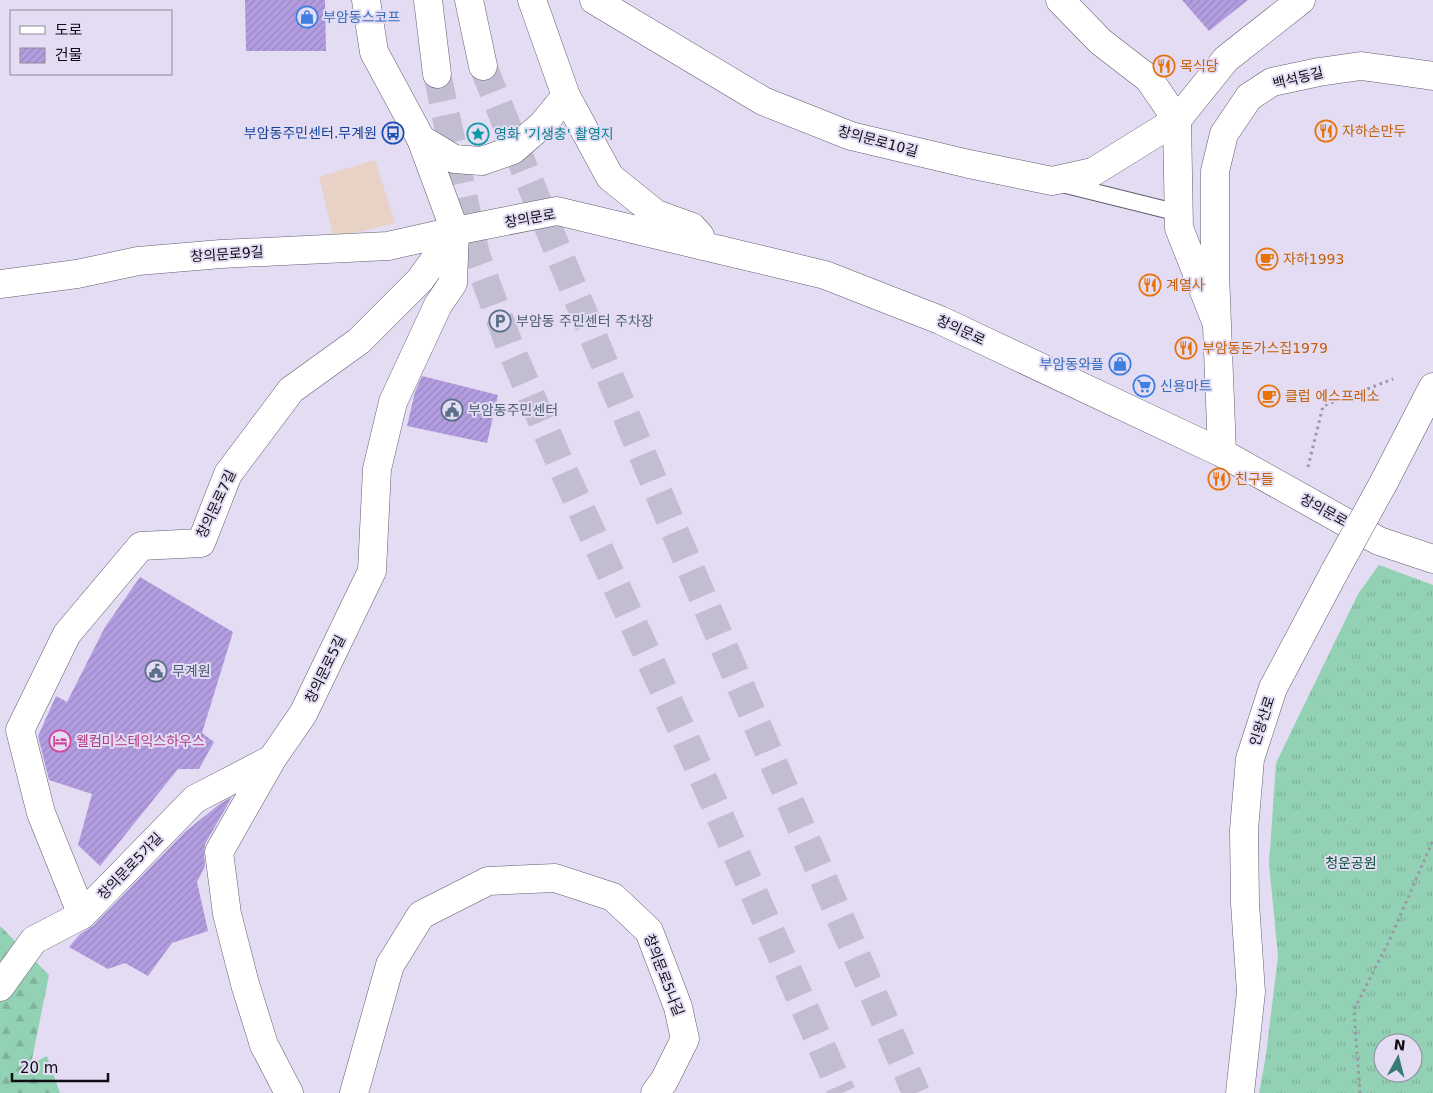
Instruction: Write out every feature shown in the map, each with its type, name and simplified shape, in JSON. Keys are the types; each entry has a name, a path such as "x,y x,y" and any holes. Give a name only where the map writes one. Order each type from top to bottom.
{"street":[{"path":"366,0 374,52 422,139 456,232"},
{"path":"428,0 437,74"},
{"path":"469,0 483,66"},
{"path":"532,0 566,96 610,177 656,214 692,227 710,249"},
{"name":"창의문로10길","path":"594,0 763,102 852,136 969,164 1052,181 1093,172 1177,120"},
{"path":"1060,0 1101,42 1149,79 1177,120 1226,59 1301,0"},
{"name":"백석동길","path":"1222,452 1217,322 1215,171 1224,134 1249,97 1272,82 1319,72 1361,66 1433,76"},
{"path":"422,139 454,159 482,160 513,150 543,124 566,96"},
{"name":"백석동길","path":"1177,120 1179,228 1217,322"},
{"name":"창의문로","path":"456,232 557,211 825,275 940,320 1222,452 1379,541 1433,559"},
{"name":"창의문로9길","path":"0,284 77,274 138,261 221,254 388,246 456,232"},
{"name":"창의문로5길","path":"289,1093 264,1045 245,984 227,914 219,852 272,759 302,714 372,571 378,469 393,402 438,305 452,283 456,232"},
{"name":"창의문로7길","path":"82,916 41,812 20,730 67,634 141,546 201,543 228,474 290,390 359,341 420,280 456,232"},
{"name":"인왕산로","path":"1240,1093 1251,992 1245,903 1244,830 1250,759 1272,688 1384,482 1433,387"},
{"name":"창의문로5가길","path":"0,987 34,940 82,916 195,799 272,759"},
{"name":"창의문로5나길","path":"354,1093 390,965 421,915 488,882 555,878 614,897 649,931 678,1008 686,1038 664,1081 655,1093"}],"lane":[{"path":"1052,181 1179,213"}],"path":[{"path":"1300,496 1323,406 1392,379"},
{"path":"1360,1093 1354,1010 1390,940 1433,840"}],"shaded area":[{"path":"375,160 395,223 334,238 319,177"}],"green space":[{"name":"청운공원","path":"1379,565 1433,585 1433,1093 1259,1093 1266,1055 1278,956 1269,864 1276,763 1358,594"},
{"path":"0,926 49,975 31,1064 47,1056 60,1093 0,1093"}],"building":[{"path":"245,0 325,0 326,51 246,51"},
{"path":"1182,0 1248,0 1209,31"},
{"path":"422,376 498,395 487,443 407,426 415,392"},
{"path":"140,577 233,632 202,733 214,742 199,769 178,769 100,866 78,845 92,794 49,780 38,736 56,696 67,702 105,627"},
{"path":"232,797 205,844 205,866 197,882 208,931 172,943 148,976 125,963 108,969 69,947 80,934 93,926 185,832 221,803"}],"tunnel":[{"path":"483,66 642,453 916,1093"},
{"path":"437,74 476,255 510,347 842,1093"}],"place":[{"name":"부암동스코프","path":"307,17"},
{"name":"목식당","path":"1164,66"},
{"name":"자하손만두","path":"1326,131"},
{"name":"부암동주민센터.무계원","path":"393,133"},
{"name":"영화 '기생충' 촬영지","path":"478,134"},
{"name":"자하1993","path":"1267,259"},
{"name":"계열사","path":"1150,285"},
{"name":"부암동 주민센터 주차장","path":"500,321"},
{"name":"부암동돈가스집1979","path":"1186,348"},
{"name":"부암동와플","path":"1120,364"},
{"name":"신용마트","path":"1144,386"},
{"name":"클럽 에스프레소","path":"1269,396"},
{"name":"부암동주민센터","path":"452,410"},
{"name":"친구들","path":"1219,479"},
{"name":"무계원","path":"156,671"},
{"name":"웰컴미스테익스하우스","path":"60,741"}]}
